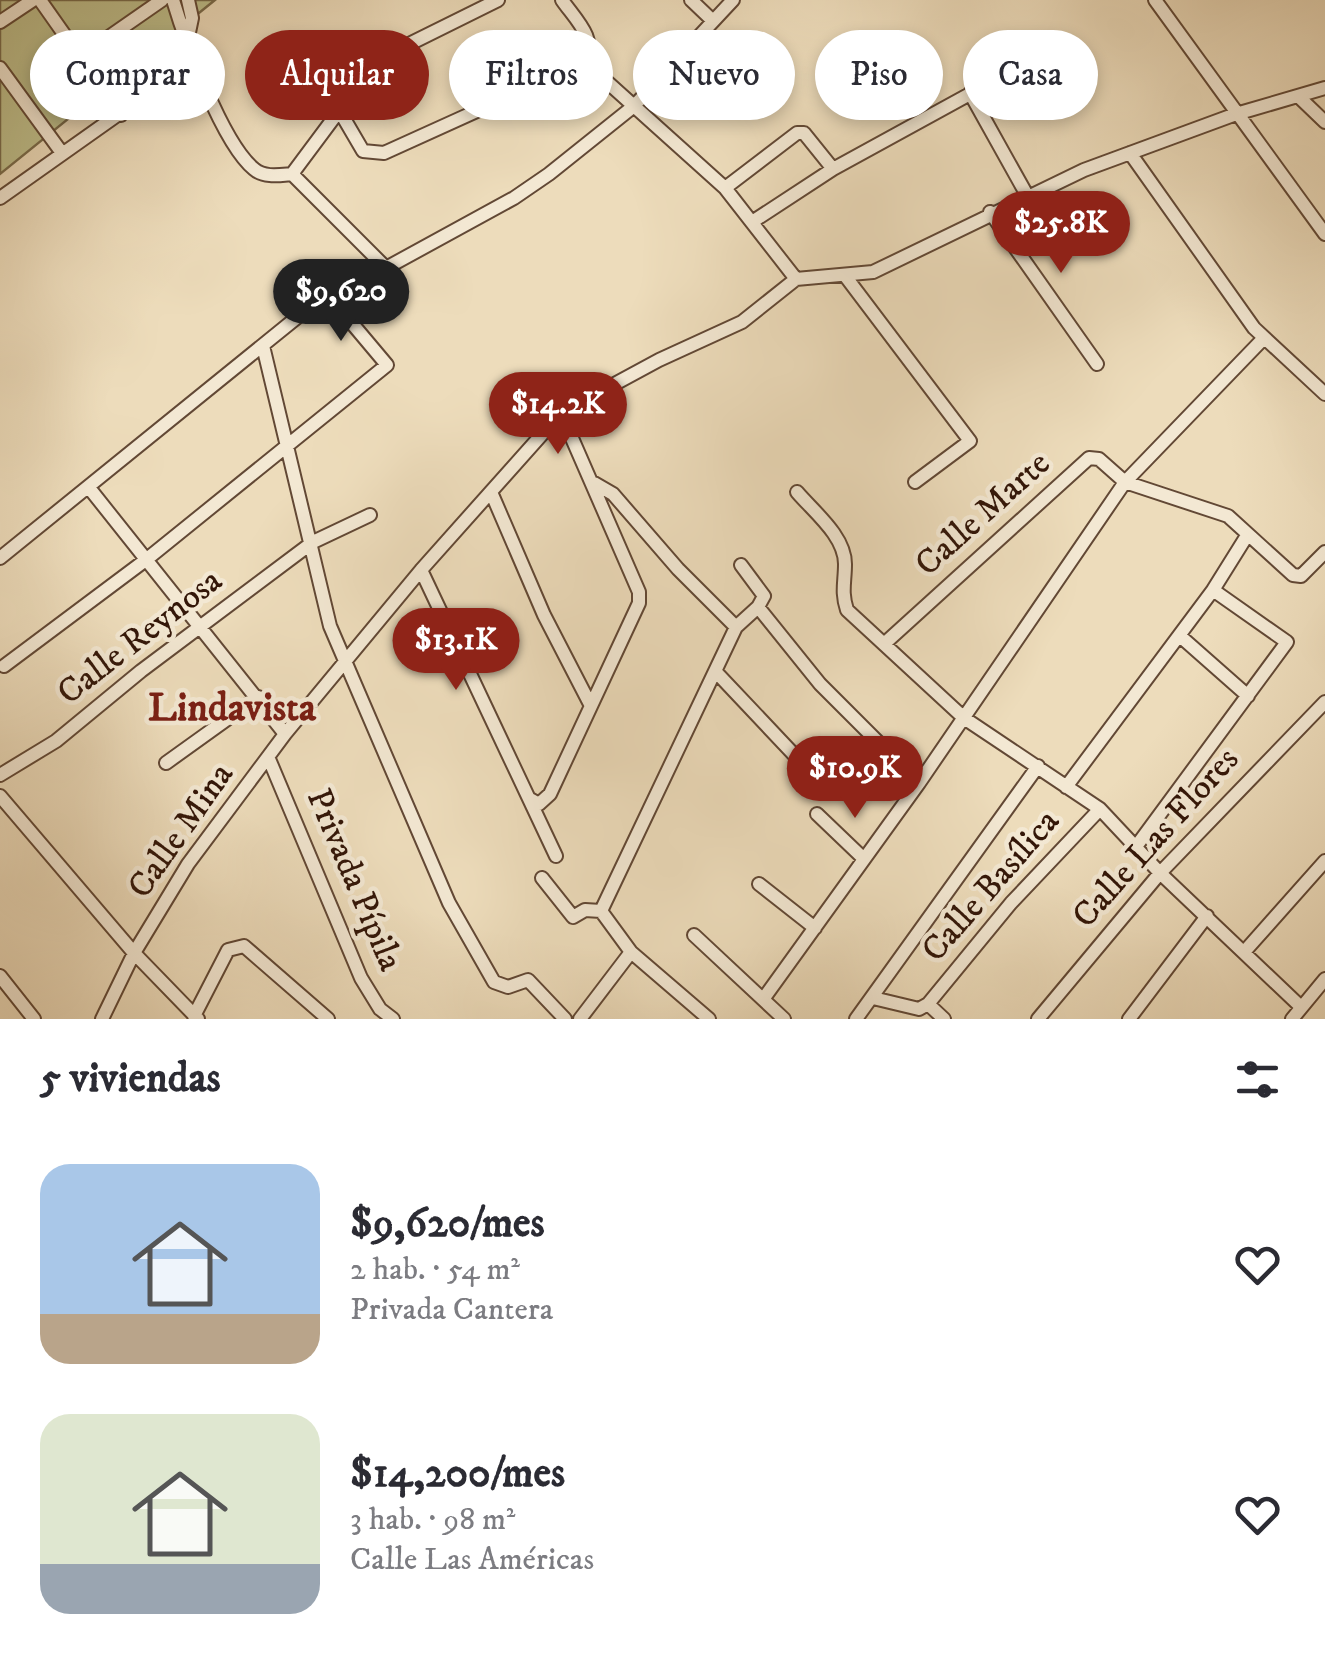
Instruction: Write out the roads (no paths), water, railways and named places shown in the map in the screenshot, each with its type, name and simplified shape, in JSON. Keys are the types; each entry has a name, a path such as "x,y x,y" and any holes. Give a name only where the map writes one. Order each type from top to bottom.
{"street":[{"path":"0,22 36,0 59,30"},
{"path":"119,30 162,0"},
{"path":"172,0 185,30"},
{"path":"188,0 192,18 189,30"},
{"path":"429,34 498,0"},
{"path":"562,0 583,30"},
{"path":"691,0 713,21"},
{"path":"705,30 734,0"},
{"path":"1155,0 1325,234"},
{"path":"0,68 62,152"},
{"path":"613,87 633,105"},
{"path":"650,120 725,188 796,280 872,272 990,212 1130,153 1236,114 1325,88"},
{"path":"752,222 832,169 963,97"},
{"path":"1298,97 1325,122"},
{"path":"0,558 329,296 514,198 633,107"},
{"path":"0,198 112,120"},
{"path":"223,120 254,170 268,175 292,174 384,266"},
{"path":"292,174 332,120"},
{"path":"345,120 363,151 384,154 458,120"},
{"path":"985,120 1028,196"},
{"path":"725,188 797,133 804,134 832,169"},
{"path":"1130,153 1263,339 1325,394"},
{"path":"990,212 1097,364"},
{"path":"846,277 970,441 915,482"},
{"name":"Calle Mina","path":"102,1019 134,953 188,864 285,734 421,570 561,413 659,360 742,322 796,280"},
{"path":"4,666 147,559 386,365 329,296"},
{"path":"764,998 964,718 1124,482 1263,339"},
{"path":"263,346 314,542 330,626 449,903 488,976 508,986 528,980 565,1019"},
{"path":"530,799 540,804 546,799 639,603 640,592 561,413"},
{"name":"Calle Marte","path":"884,644 1089,458 1099,459 1124,482"},
{"path":"1124,482 1228,516 1292,575 1301,576 1325,552"},
{"path":"594,483 613,494 678,570 736,627"},
{"path":"90,488 285,734"},
{"path":"490,492 544,615 590,704"},
{"path":"798,492 841,543 846,560 841,593 847,610 964,718 1100,809 1160,873 1301,1006"},
{"name":"Calle Reynosa","path":"0,774 56,741 314,542 370,515"},
{"path":"1066,787 1214,590 1248,534"},
{"path":"601,911 736,627 764,596 741,566"},
{"path":"421,570 556,856"},
{"path":"1135,848 1287,642 1214,590"},
{"path":"758,607 820,684 919,782"},
{"path":"1180,636 1248,696"},
{"path":"716,672 800,761"},
{"path":"166,764 258,697"},
{"name":"Calle Las Flores","path":"1038,1019 1160,873 1325,702"},
{"name":"Privada Pípila","path":"269,758 361,978 380,1009 393,1019"},
{"path":"856,1019 1038,766"},
{"path":"0,796 134,953 196,1018 228,950 236,945 244,946 328,1019"},
{"name":"Calle Basílica","path":"928,1004 1011,903 1100,809"},
{"path":"817,814 864,859"},
{"path":"1245,951 1325,861"},
{"path":"542,878 572,917 585,910 601,911 632,952 709,1019"},
{"path":"760,884 815,928"},
{"path":"1129,1019 1207,916"},
{"path":"694,935 784,1019"},
{"path":"580,1019 632,952"},
{"path":"0,976 34,1019"},
{"path":"1292,1019 1325,979"},
{"path":"874,998 919,1010 928,1004 944,1019"}],"district":[{"name":"Lindavista","path":"232,709"}]}
